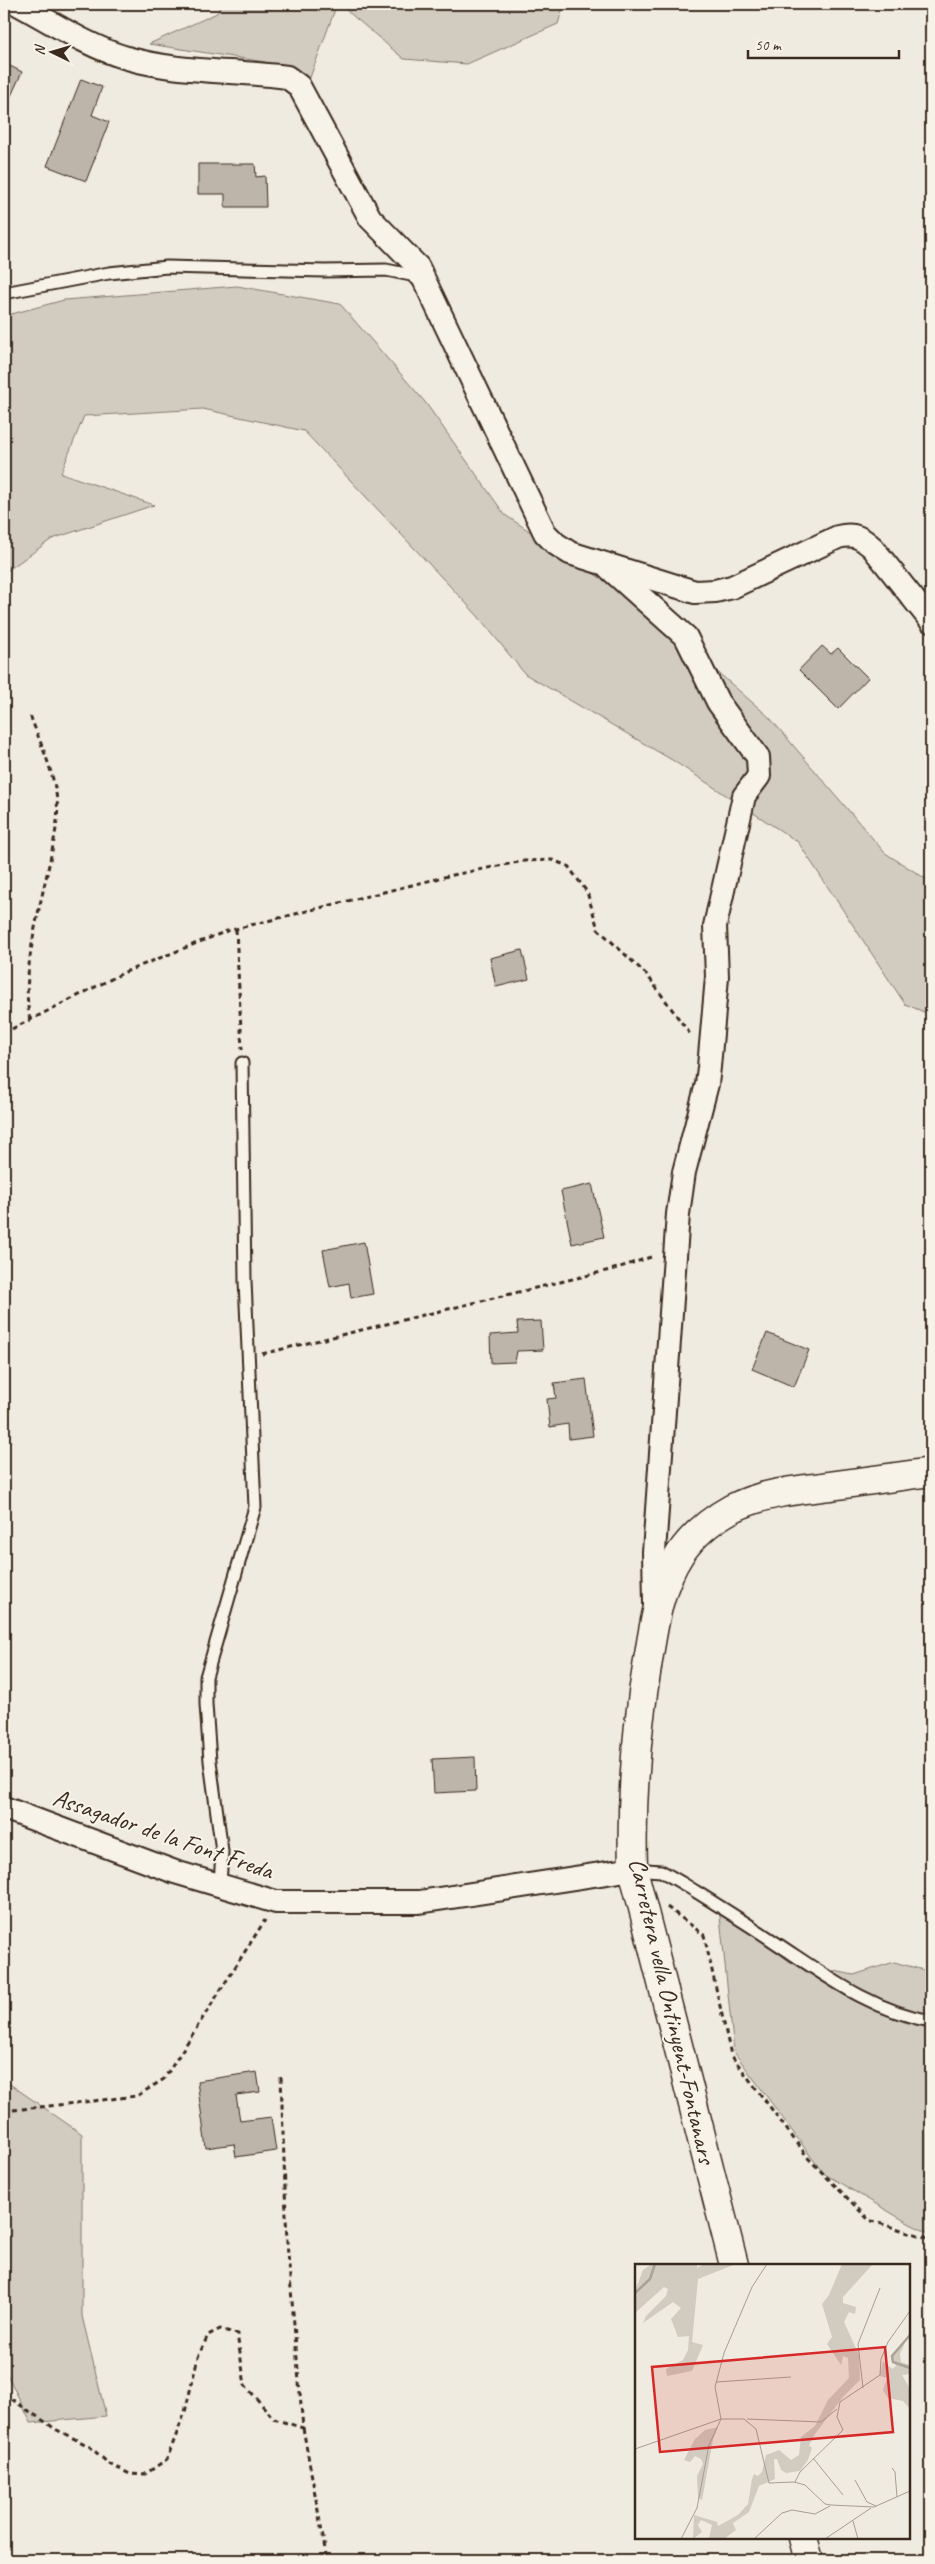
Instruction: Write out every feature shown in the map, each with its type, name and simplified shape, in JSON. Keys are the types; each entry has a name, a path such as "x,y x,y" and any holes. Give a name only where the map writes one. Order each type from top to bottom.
{"street":[{"path":"18,4 71,33 126,58 158,65 286,77 299,86 370,218 418,267 545,533 556,544 570,553 695,592 714,591 732,587 838,537 851,534 862,538 873,548 931,621"},
{"path":"602,563 686,637 718,702 758,757 759,776 744,796 714,926 717,978 709,1067 707,1084 684,1172 676,1249 654,1552 655,1616"},
{"name":"Carretera vella Ontinyent-Fontanars","path":"734,2264 636,1881 631,1804 639,1713 655,1616 667,1580 680,1554 695,1535 715,1519 733,1509 769,1494 931,1472"},
{"name":"Assagador de la Font Freda","path":"4,1808 174,1872 276,1902 419,1902 636,1881"},
{"path":"803,2539 809,2560"}],"lane":[{"path":"4,293 109,273 167,268 324,272 386,270 411,275 429,287"},
{"path":"220,1886 222,1851 210,1761 206,1677 255,1507 249,1357 242,1063"},
{"path":"636,1881 661,1872 682,1883 840,1985 882,2008 906,2017 931,2022"}],"path":[{"path":"30,715 54,785 57,820 33,947 26,1001 30,1020"},
{"path":"4,1033 125,972 236,928 448,876 524,861 552,860 568,866 587,892 598,929 647,975 684,1024 709,1067"},
{"path":"236,928 242,1063"},
{"path":"249,1357 614,1269 676,1249"},
{"path":"636,1881 704,1935 731,2055 809,2159 869,2220 931,2239"},
{"path":"4,2111 137,2096 164,2079 276,1902"},
{"path":"281,2077 287,2243 303,2428 327,2560"},
{"path":"4,2394 57,2430 89,2446 109,2464 130,2474 144,2475 167,2458 185,2412 198,2357 208,2334 220,2328 237,2334 245,2385 274,2419 303,2428"}],"shaded area":[{"path":"222,4 337,4 308,83 265,62 149,44 217,13"},
{"path":"339,4 564,4 558,24 467,64 404,59"},
{"path":"237,286 340,304 425,402 505,515 641,605 769,717 885,853 931,882 931,1015 905,1004 798,842 672,760 525,674 477,615 304,431 203,409 84,416 61,473 154,505 52,539 4,573 4,316 64,300"},
{"path":"719,1907 790,1962 854,1975 894,1962 931,1972 931,2234 910,2224 823,2173 734,2052"},
{"path":"4,2080 82,2134 82,2316 106,2416 31,2423 4,2368"}],"building":[{"path":"4,63 22,72 4,111"},
{"path":"81,79 102,87 92,115 109,122 86,181 47,166"},
{"path":"198,164 255,164 256,177 265,176 266,207 225,207 225,194 198,194"},
{"path":"822,646 831,654 838,648 868,678 838,709 799,670"},
{"path":"522,950 529,979 496,987 490,958"},
{"path":"592,1184 604,1237 572,1244 561,1191"},
{"path":"364,1242 373,1294 351,1298 349,1283 330,1287 323,1250"},
{"path":"541,1321 543,1350 517,1351 515,1362 491,1363 490,1335 518,1333 517,1322"},
{"path":"767,1333 809,1350 794,1387 752,1369"},
{"path":"586,1379 593,1436 569,1439 568,1424 550,1427 547,1399 556,1398 554,1383"},
{"path":"475,1757 476,1791 434,1793 432,1759"},
{"path":"257,2072 260,2092 236,2095 240,2121 271,2117 276,2151 236,2157 234,2144 206,2148 197,2081"}]}
